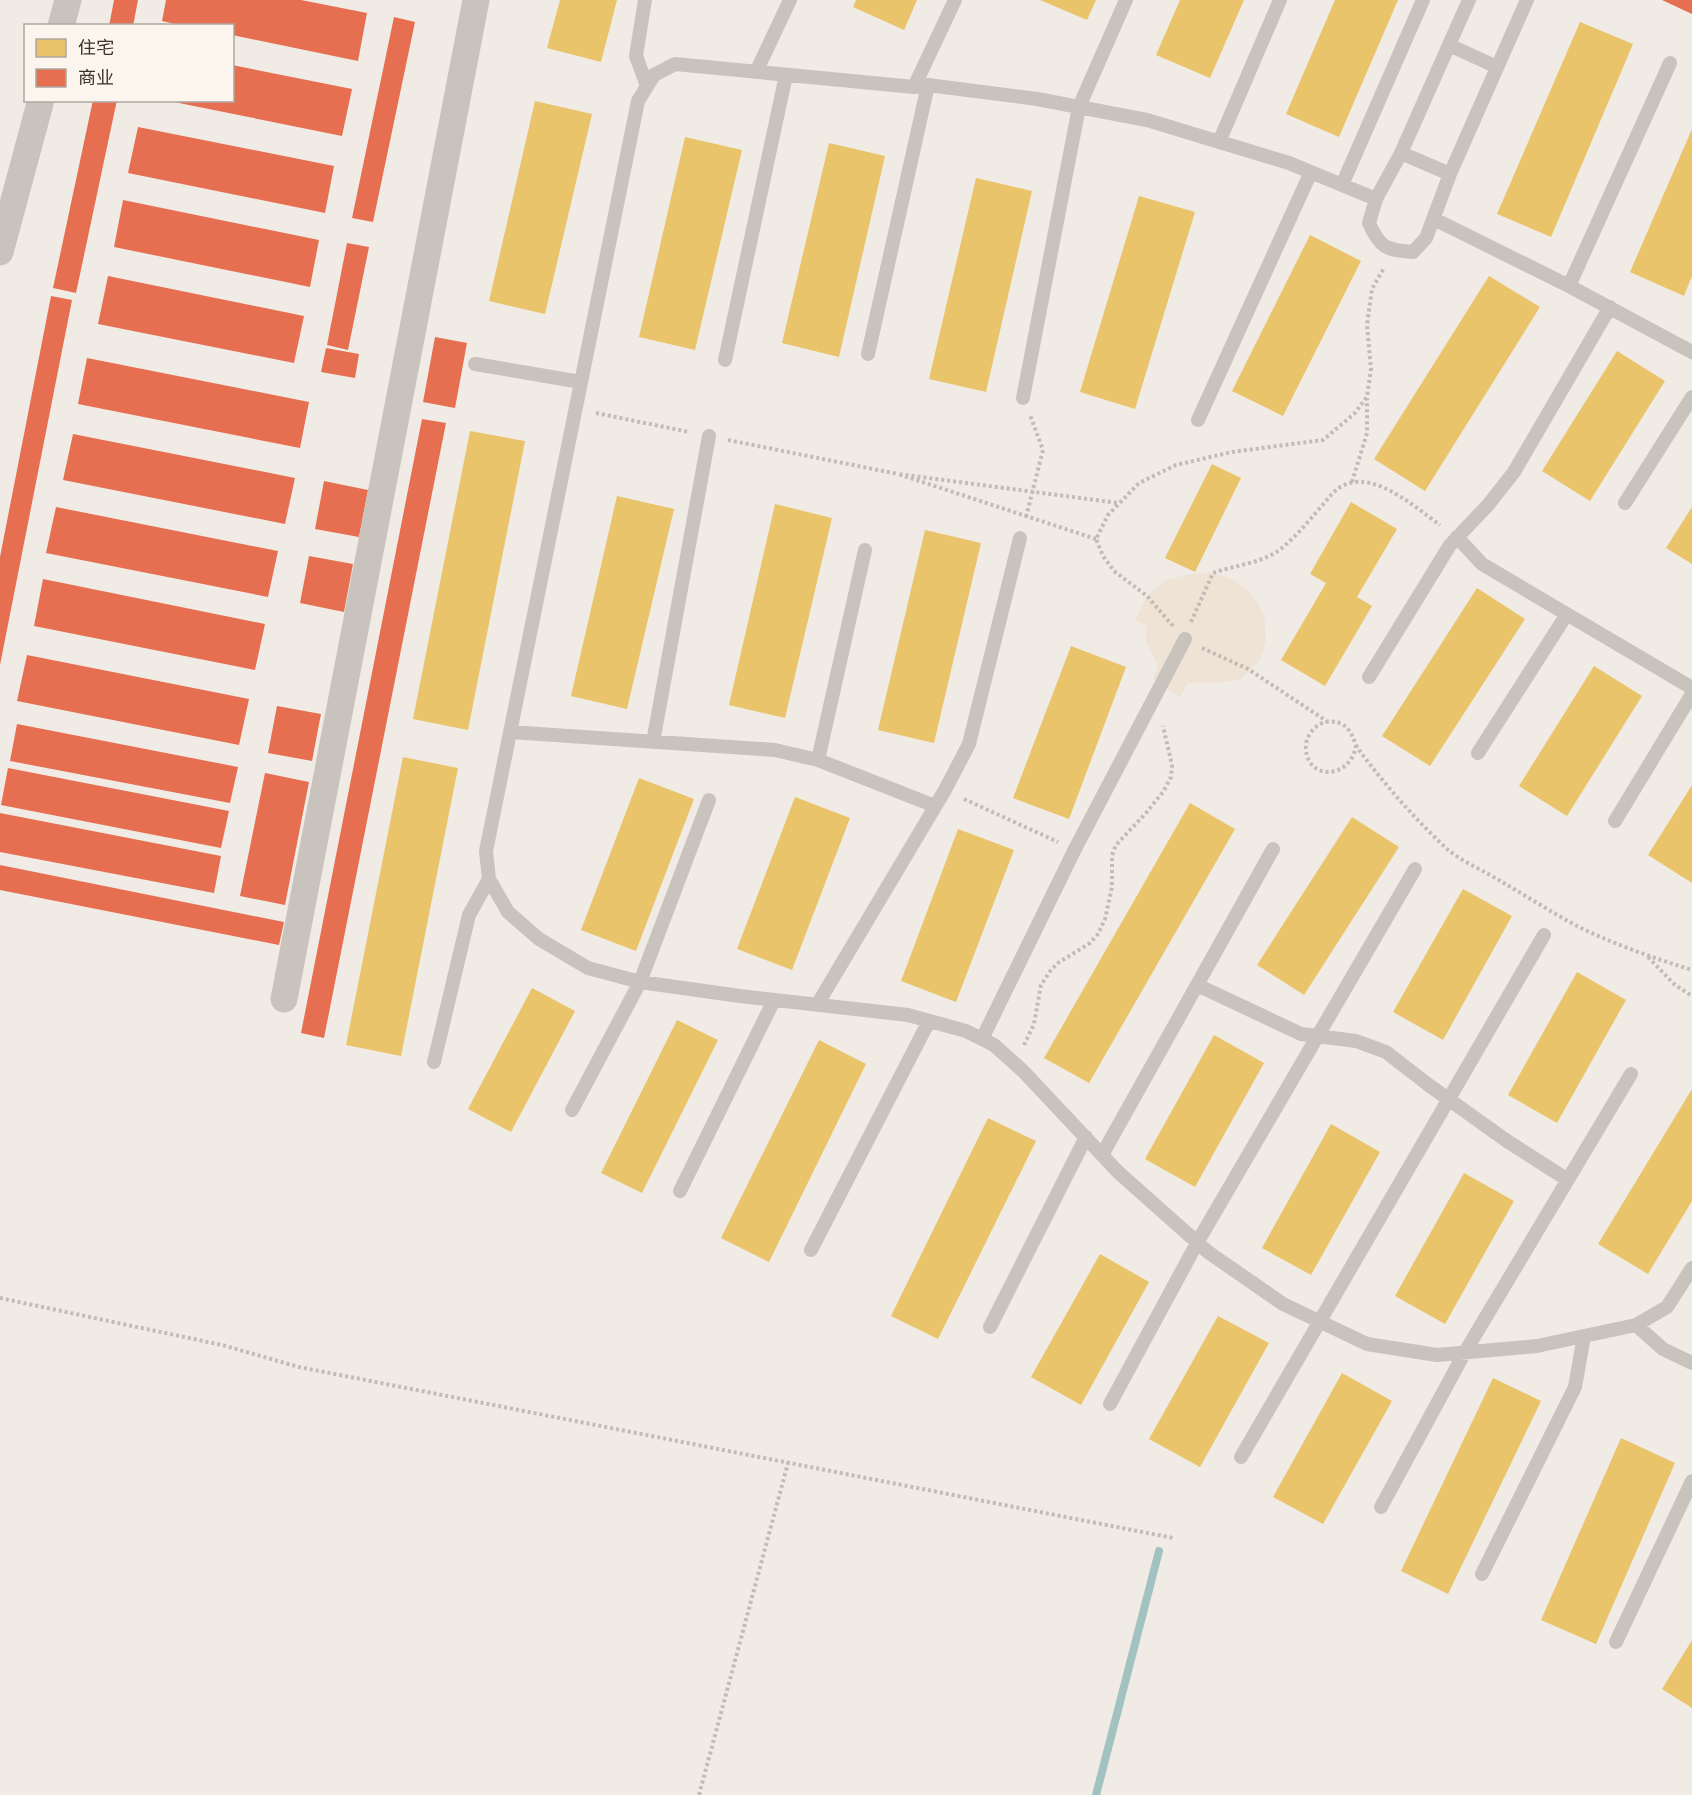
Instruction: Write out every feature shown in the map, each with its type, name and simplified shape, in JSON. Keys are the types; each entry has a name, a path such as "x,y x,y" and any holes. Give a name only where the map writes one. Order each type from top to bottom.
{"street":[{"path":"62,24 68,0"},
{"path":"284,999 476,0"},
{"path":"0,252 40,102"}],"lane":[{"path":"645,0 636,56 647,86"},
{"path":"756,72 790,0"},
{"path":"868,354 921,86 955,0"},
{"path":"1023,398 1078,107 1126,0"},
{"path":"1219,142 1280,0"},
{"path":"1342,185 1423,0"},
{"path":"1469,0 1401,153 1376,199 1369,223 1377,241 1394,250 1413,252 1426,238 1450,174 1527,0"},
{"path":"1449,45 1497,68"},
{"path":"1569,285 1670,63"},
{"path":"1376,199 1289,163 1147,120 1037,99 675,64 654,75 638,101 486,851 489,879 508,912 539,939 588,968 640,982 908,1015 966,1031 994,1045 1102,1155 1208,1252 1284,1304 1367,1344 1437,1355 1537,1346 1636,1325 1667,1307 1692,1268"},
{"path":"725,360 786,75"},
{"path":"1401,153 1450,174"},
{"path":"1198,420 1311,172"},
{"path":"1434,219 1691,348"},
{"path":"1369,676 1450,545 1514,472 1610,308"},
{"path":"475,364 581,382"},
{"path":"1625,503 1692,397"},
{"path":"653,742 709,436"},
{"path":"1457,537 1482,564 1692,688"},
{"path":"817,1005 945,790 969,744 1020,538"},
{"path":"819,760 865,550"},
{"path":"1478,753 1567,614"},
{"path":"982,1039 1075,849 1185,639"},
{"path":"1615,821 1692,694"},
{"path":"510,732 775,750 819,760 935,806"},
{"path":"572,1110 640,982 709,800"},
{"path":"1102,1155 1273,849"},
{"path":"1110,1404 1197,1243 1415,869"},
{"path":"434,1062 469,915 489,879"},
{"path":"1241,1457 1544,935"},
{"path":"1197,985 1301,1034 1356,1041 1386,1052 1507,1141 1568,1180"},
{"path":"680,1191 774,1000"},
{"path":"811,1250 929,1021"},
{"path":"1381,1507 1465,1352 1631,1074"},
{"path":"990,1327 1086,1137"},
{"path":"1636,1325 1663,1349 1692,1363"},
{"path":"1482,1574 1575,1387 1584,1336"},
{"path":"1616,1642 1692,1481"}],"path":[{"path":"1352,482 1368,433 1367,397 1371,369 1367,325 1372,289 1394,250"},
{"path":"1328,722 1320,724 1308,736 1306,752 1315,767 1330,773 1346,768 1355,754 1354,737 1344,725 1328,722 1248,669 1185,639 1147,596 1114,571 1103,556 1096,539 1108,515 1139,483 1176,465 1232,452 1323,440 1354,414 1367,397"},
{"path":"1020,538 1043,450 1023,398"},
{"path":"576,409 898,474 1118,504"},
{"path":"898,474 1096,539"},
{"path":"1185,639 1194,611 1213,573 1262,560 1281,549 1321,509 1334,492 1352,482 1370,482 1398,495 1457,537"},
{"path":"1014,1063 1034,1024 1041,985 1058,963 1090,943 1098,934 1109,905 1112,887 1112,855 1116,845 1163,792 1171,777 1172,765 1163,721"},
{"path":"1356,745 1382,780 1449,851 1581,928 1648,956 1692,970"},
{"path":"945,790 1075,849"},
{"path":"1648,956 1676,985 1692,996"},
{"path":"0,1298 222,1345 290,1365 1173,1538"},
{"path":"699,1795 788,1462"}],"shaded area":[{"path":"1196,573 1213,573 1233,580 1249,591 1260,606 1265,621 1266,642 1260,660 1241,679 1220,683 1188,683 1180,697 1153,679 1158,666 1146,641 1146,626 1135,620 1147,596 1166,580"}],"building: 住宅":[{"path":"560,0 617,0 601,62 547,48"},
{"path":"856,0 917,0 904,30 853,7"},
{"path":"1040,0 1096,0 1087,20"},
{"path":"1180,0 1244,0 1210,78 1156,55"},
{"path":"1335,0 1398,0 1339,137 1286,114"},
{"path":"1580,22 1633,44 1551,237 1497,214"},
{"path":"535,101 592,114 545,314 489,301"},
{"path":"1692,129 1692,276 1684,296 1630,272"},
{"path":"685,137 742,150 695,350 639,337"},
{"path":"829,143 885,156 839,357 782,343"},
{"path":"976,178 1032,191 986,392 929,379"},
{"path":"1139,196 1195,212 1135,409 1080,392"},
{"path":"1310,235 1361,261 1283,416 1232,391"},
{"path":"1489,276 1540,307 1425,491 1374,459"},
{"path":"1617,351 1665,381 1590,501 1542,471"},
{"path":"470,431 525,441 468,730 413,719"},
{"path":"1212,464 1241,478 1195,572 1165,558"},
{"path":"617,496 674,509 627,709 571,696"},
{"path":"1351,502 1397,529 1357,597 1372,606 1325,686 1281,660 1326,583 1310,574"},
{"path":"775,504 832,518 785,718 729,705"},
{"path":"1692,507 1692,564 1666,548"},
{"path":"925,530 981,543 934,743 878,730"},
{"path":"1477,588 1525,619 1430,766 1382,736"},
{"path":"1071,646 1126,667 1069,819 1013,798"},
{"path":"1594,666 1642,696 1567,816 1519,786"},
{"path":"403,757 458,768 401,1056 346,1045"},
{"path":"639,778 694,799 636,951 581,930"},
{"path":"1692,785 1692,883 1648,855"},
{"path":"795,797 850,818 792,970 737,949"},
{"path":"1190,803 1235,829 1089,1083 1044,1058"},
{"path":"1352,817 1399,847 1304,995 1257,965"},
{"path":"958,829 1014,850 956,1002 901,981"},
{"path":"1463,889 1512,916 1443,1040 1393,1012"},
{"path":"1577,972 1626,1000 1557,1123 1508,1095"},
{"path":"532,988 575,1011 511,1132 468,1109"},
{"path":"677,1020 718,1040 642,1193 601,1173"},
{"path":"1214,1035 1264,1063 1195,1187 1145,1159"},
{"path":"819,1040 866,1064 769,1262 721,1238"},
{"path":"1692,1089 1692,1201 1648,1274 1598,1244"},
{"path":"988,1118 1036,1141 938,1339 891,1316"},
{"path":"1331,1124 1380,1152 1311,1275 1262,1248"},
{"path":"1464,1173 1514,1201 1445,1324 1395,1296"},
{"path":"1100,1254 1149,1282 1081,1405 1031,1377"},
{"path":"1218,1316 1269,1343 1200,1467 1149,1439"},
{"path":"1342,1373 1392,1401 1323,1524 1273,1497"},
{"path":"1493,1378 1541,1401 1448,1594 1401,1571"},
{"path":"1621,1438 1675,1463 1596,1644 1541,1620"},
{"path":"1692,1640 1692,1708 1662,1689"}],"building: 商业":[{"path":"114,0 138,0 133,24 109,24"},
{"path":"166,0 301,0 367,13 358,61 234,35 234,24 175,24 162,21"},
{"path":"1662,0 1692,0 1692,14"},
{"path":"394,17 415,22 373,222 352,218"},
{"path":"234,65 352,89 342,136 174,102 234,102"},
{"path":"93,102 117,102 76,293 53,288"},
{"path":"138,127 334,166 325,213 128,173"},
{"path":"123,200 319,240 310,287 114,247"},
{"path":"347,243 369,247 348,350 327,345"},
{"path":"108,276 304,316 294,363 98,324"},
{"path":"51,296 72,300 0,665 0,557"},
{"path":"435,337 467,343 455,408 423,402"},
{"path":"326,348 359,354 355,378 321,372"},
{"path":"87,358 309,402 300,448 78,404"},
{"path":"422,419 446,423 324,1038 301,1033"},
{"path":"73,434 295,478 285,524 63,480"},
{"path":"324,481 368,490 359,537 315,529"},
{"path":"56,507 278,551 268,597 46,553"},
{"path":"309,556 353,564 344,612 300,603"},
{"path":"43,579 265,624 255,670 34,626"},
{"path":"27,655 249,699 239,745 17,701"},
{"path":"277,706 321,714 312,761 268,753"},
{"path":"17,724 238,767 230,803 10,761"},
{"path":"8,768 229,811 221,848 1,805"},
{"path":"265,773 309,782 285,905 240,896"},
{"path":"0,813 221,856 214,893 0,852"},
{"path":"0,865 284,922 279,945 0,890"}],"waterway":[{"path":"1096,1795 1159,1551"}]}
